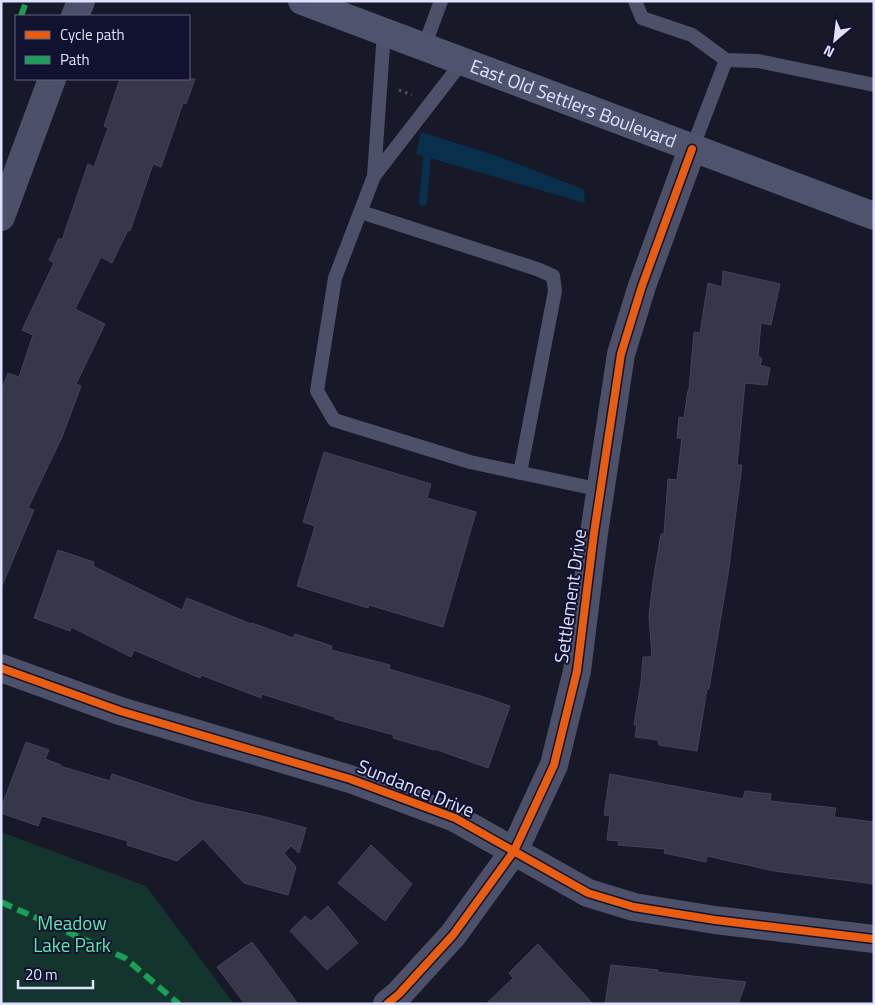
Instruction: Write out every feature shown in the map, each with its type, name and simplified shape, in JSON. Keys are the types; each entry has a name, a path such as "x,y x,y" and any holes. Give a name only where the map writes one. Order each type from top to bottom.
{"main road":[{"name":"East Old Settlers Boulevard","path":"302,1 874,216"}],"street":[{"path":"76,15 81,1"},
{"path":"1,217 52,80"},
{"name":"Settlement Drive","path":"387,1004 399,994 453,935 514,851 554,765 576,671 621,354 642,286 692,149"},
{"name":"Sundance Drive","path":"1,668 120,711 350,778 455,818 588,893 634,907 716,920 874,939"}],"lane":[{"path":"424,47 441,1"},
{"path":"635,1 642,18 692,35 726,60 758,61 874,84"},
{"path":"384,32 374,176 335,278 316,391 334,420 470,462 601,490"},
{"path":"692,149 726,60"},
{"path":"374,176 463,62"},
{"path":"361,212 537,269 553,276 556,291 520,473"}],"path":[{"path":"394,88 417,97"}],"green space":[{"name":"Meadow Lake Park","path":"1,832 146,886 234,1004 1,1004"}],"water":[{"path":"421,132 494,155 575,186 584,190 585,203 416,154"}],"building":[{"path":"195,79 186,104 183,103 161,167 153,164 130,231 128,230 112,263 101,257 75,309 105,324 76,384 81,386 62,437 28,508 34,510 1,588 1,391 8,373 19,377 33,335 22,330 54,263 49,260 59,238 62,240 88,164 94,167 108,128 104,126 120,80"},
{"path":"723,271 780,284 771,325 761,323 758,356 762,359 760,365 770,368 767,385 745,383 737,465 742,465 728,574 697,751 659,745 658,740 635,737 637,725 634,725 643,657 652,657 649,616 653,582 661,534 664,534 668,479 677,480 682,438 677,438 679,417 684,418 689,390 694,332 700,333 708,283 722,287"},
{"path":"324,452 431,484 427,498 476,512 443,627 369,605 368,608 297,586 315,526 303,522"},
{"path":"58,550 94,562 93,566 182,610 187,598 251,624 293,638 295,634 332,646 331,650 390,665 389,669 510,706 488,768 435,749 393,738 394,735 335,719 335,717 262,694 261,698 201,675 200,678 134,650 131,657 71,627 70,631 34,618"},
{"path":"26,742 49,750 45,759 60,766 110,781 112,774 196,802 266,817 306,828 299,853 291,846 284,853 296,867 288,895 244,883 203,839 177,861 127,845 128,841 42,816 38,826 1,813 1,808"},
{"path":"610,774 743,799 745,791 771,794 770,801 836,808 834,817 874,822 874,884 774,871 707,856 706,862 664,853 665,849 618,845 619,841 607,840 610,816 604,815"},
{"path":"371,845 412,884 385,921 338,883"},
{"path":"328,906 358,943 327,970 290,931 305,916 311,921"},
{"path":"252,942 298,1004 245,1004 217,967"},
{"path":"538,944 593,1004 486,1004 513,978 509,973"},
{"path":"611,965 746,982 738,1004 605,1004"}],"waterway":[{"path":"423,202 427,157"}],"marked path":[{"path":"21,15 25,1"},
{"path":"1,902 125,958 179,1004"}],"cycle path":[{"path":"387,1004 399,994 453,935 514,851 554,765 577,671 594,533 621,354 642,286 692,149"},
{"path":"1,668 120,711 350,779 455,818 588,893 634,907 715,920 874,939"}]}
